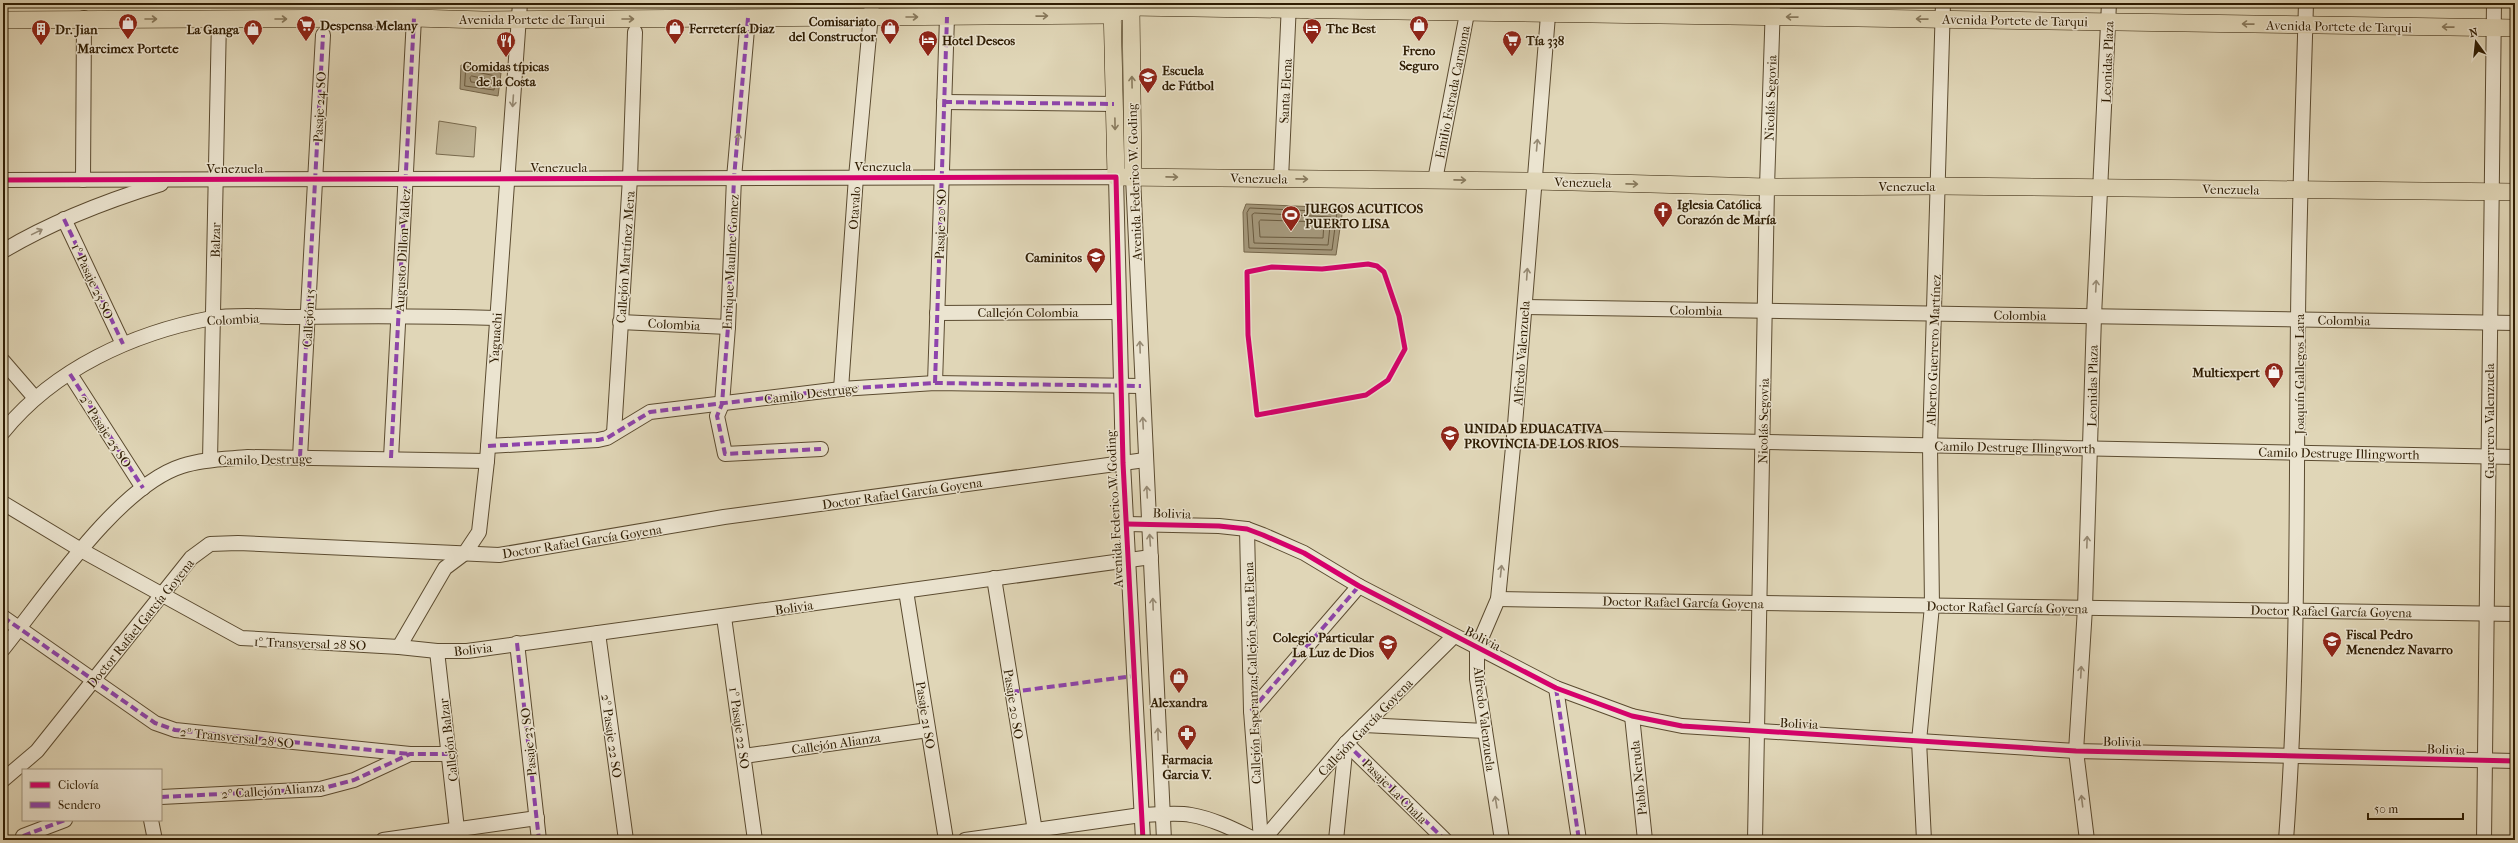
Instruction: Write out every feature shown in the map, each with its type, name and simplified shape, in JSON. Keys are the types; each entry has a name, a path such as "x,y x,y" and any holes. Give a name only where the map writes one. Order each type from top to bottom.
{"main road":[{"name":"Avenida Portete de Tarqui","path":"3,20 84,18 414,18 519,20 748,18 870,10 947,17 1122,6 1289,6 1943,11 2108,22 2515,28"},
{"name":"Avenida Federico W. Goding","path":"1116,177 1114,104 1122,6"},
{"name":"Avenida Federico W. Goding","path":"1122,6 1133,177"},
{"name":"Venezuela","path":"1116,177 1534,181 1767,187 2102,187 2515,192"}],"street":[{"name":"Yaguachi","path":"399,647 445,568 465,554 479,532 487,461 496,318 520,3"},
{"name":"Leonidas Plaza","path":"2087,840 2076,752 2084,608 2091,449 2094,316 2102,187 2109,3"},
{"name":"Joaquín Gallegos Lara","path":"2286,840 2292,756 2297,611 2299,453 2298,319 2306,3"},
{"name":"Guerrero Valenzuela","path":"2484,840 2490,456 2489,322 2494,3"},
{"name":"Santa Elena","path":"1281,179 1289,6"},
{"name":"Emilio Estrada Carmona","path":"1436,180 1468,7"},
{"name":"Alfredo Valenzuela","path":"1502,840 1477,679 1477,648 1498,599 1525,307 1548,8"},
{"name":"Otavalo","path":"841,389 856,177 870,10"},
{"name":"Nicolás Segovia","path":"1755,840 1759,732 1767,187 1773,10"},
{"name":"Alberto Guerrero Martínez","path":"1924,840 1919,741 1932,606 1930,445 1939,186 1943,11"},
{"name":"Pasaje 20 SO","path":"935,383 947,17"},
{"path":"83,180 84,18"},
{"name":"Augusto Dillon Valdez","path":"391,458 414,18"},
{"name":"Enrique Maulme Gomez","path":"748,18 734,178 728,327 722,404 717,416 724,452 728,455 821,449"},
{"name":"Balzar","path":"210,460 219,19"},
{"name":"Callejón Martínez Mera","path":"614,433 630,178 635,32"},
{"name":"Pasaje 24 SO","path":"315,179 323,35"},
{"path":"944,102 1114,104"},
{"name":"Avenida Federico W. Goding","path":"1116,177 1123,463 1143,840"},
{"name":"Venezuela","path":"3,180 1116,177"},
{"name":"Avenida Federico W. Goding","path":"1133,177 1145,460 1151,557 1161,815 1164,840"},
{"path":"3,251 64,219 119,196 177,179"},
{"name":"Callejón 15","path":"300,457 315,179"},
{"name":"1º Pasaje 25 SO","path":"64,219 122,344"},
{"name":"Colombia","path":"1525,307 2515,323"},
{"name":"Callejón Colombia","path":"937,313 1119,312"},
{"name":"Colombia","path":"3,432 35,398 70,374 122,344 155,332 213,318 398,315 496,318"},
{"name":"Colombia","path":"620,322 728,327"},
{"path":"3,361 35,398"},
{"name":"2º Pasaje 25 SO","path":"70,374 143,488"},
{"name":"Camilo Destruge","path":"488,446 598,440 614,433 650,412 841,389 935,383 1142,386"},
{"name":"Camilo Destruge Illingworth","path":"1514,437 2515,457"},
{"name":"Camilo Destruge","path":"3,649 81,550 122,506 143,488 163,474 182,466 210,460 248,457 391,458 487,461"},
{"name":"Doctor Rafael García Goyena","path":"3,780 37,751 191,558 210,544 238,542 498,555 724,517 1145,460"},
{"name":"1º Transversal 28 SO","path":"3,503 81,550 247,640 399,647 437,651"},
{"name":"Bolivia","path":"1127,524 1148,523 1247,529 1304,553 1359,586 1556,688 1632,716 1682,726 2076,752 2515,761"},
{"name":"Callejón Esperanza;Callejón Santa Elena","path":"1247,529 1251,711 1262,840"},
{"path":"479,532 484,542 498,555"},
{"name":"Bolivia","path":"437,651 467,651 517,643 724,617 906,590 1151,557"},
{"name":"Pasaje 20 SO","path":"994,578 1035,831"},
{"path":"1251,711 1359,586"},
{"name":"Pasaje 21 SO","path":"906,590 946,840"},
{"name":"Doctor Rafael García Goyena","path":"1498,599 2515,614"},
{"name":"2º Transversal 28 SO","path":"3,617 95,679 155,723 175,730 410,754"},
{"name":"1º Pasaje 22 SO","path":"724,617 755,840"},
{"name":"2º Pasaje 22 SO","path":"598,633 626,840"},
{"name":"Callejón García Goyena","path":"1262,840 1346,742 1454,636"},
{"name":"Pasaje 23 SO","path":"517,643 539,840"},
{"name":"Callejón Balzar","path":"437,651 450,754 457,829"},
{"path":"1556,688 1579,840"},
{"name":"Pablo Neruda","path":"1632,716 1645,840"},
{"path":"1364,725 1484,731"},
{"name":"Callejón Alianza","path":"744,756 928,730"},
{"path":"1336,840 1346,742"},
{"name":"Pasaje La Chala","path":"1346,742 1445,840"},
{"name":"2º Callejón Alianza","path":"162,798 320,789 354,780 410,754 450,754"},
{"path":"965,840 1141,815 1191,815 1226,825 1256,840"},
{"path":"383,840 536,818"},
{"path":"23,836 62,821"},
{"path":"151,821 155,840"}],"shaded area":[{"path":"439,121 476,127 474,157 436,154"}],"water":[{"path":"461,65 501,73 498,96 460,89"},
{"name":"JUEGOS ACUTICOS PUERTO LISA","path":"1246,204 1343,208 1336,255 1244,252 1243,212"}],"marked path":[{"path":"935,383 947,17"},
{"path":"391,458 414,18"},
{"path":"748,18 734,178 728,327 722,404 717,416 725,454 821,449"},
{"path":"300,457 323,35"},
{"path":"944,102 1114,104"},
{"path":"64,219 123,344"},
{"path":"70,374 143,488"},
{"path":"488,446 598,440 607,438 650,412 841,389 935,383 1141,386"},
{"path":"1251,711 1359,586"},
{"path":"3,617 155,723 175,730 410,754"},
{"path":"517,643 539,840"},
{"path":"1011,692 1133,676"},
{"path":"1556,688 1579,840"},
{"path":"1346,743 1445,840"},
{"path":"162,797 320,789 354,780 410,754 450,754"},
{"path":"23,836 62,821"}],"cycle path":[{"path":"3,180 1116,177 1123,463 1143,840"},
{"path":"1368,264 1377,266 1384,272 1399,316 1405,349 1388,380 1366,395 1257,415 1248,335 1247,272 1272,267 1322,269 1368,264"},
{"path":"1127,524 1219,526 1247,529 1304,553 1359,586 1556,688 1632,716 1682,726 2076,751 2515,761"}],"place":[{"name":"Marcimex Portete","path":"128,40"},
{"name":"Despensa Melany","path":"306,42"},
{"name":"Freno Seguro","path":"1419,42"},
{"name":"Ferretería Diaz","path":"675,45"},
{"name":"Comisariato del Constructor","path":"890,45"},
{"name":"The Best","path":"1312,45"},
{"name":"Dr. Jian","path":"41,46"},
{"name":"La Ganga","path":"253,46"},
{"name":"Hotel Deseos","path":"928,57"},
{"name":"Tía 338","path":"1512,57"},
{"name":"Comidas típicas de la Costa","path":"506,58"},
{"name":"Escuela de Fútbol","path":"1148,94"},
{"name":"Iglesia Católica Corazón de María","path":"1663,228"},
{"name":"JUEGOS ACUTICOS PUERTO LISA","path":"1291,232"},
{"name":"Caminitos","path":"1096,274"},
{"name":"Multiexpert","path":"2274,389"},
{"name":"UNIDAD EDUACATIVA PROVINCIA DE LOS RIOS","path":"1450,452"},
{"name":"Fiscal Pedro Menendez Navarro","path":"2332,658"},
{"name":"Colegio Particular La Luz de Dios","path":"1388,661"},
{"name":"Alexandra","path":"1179,694"},
{"name":"Farmacia Garcia V.","path":"1187,751"}]}
